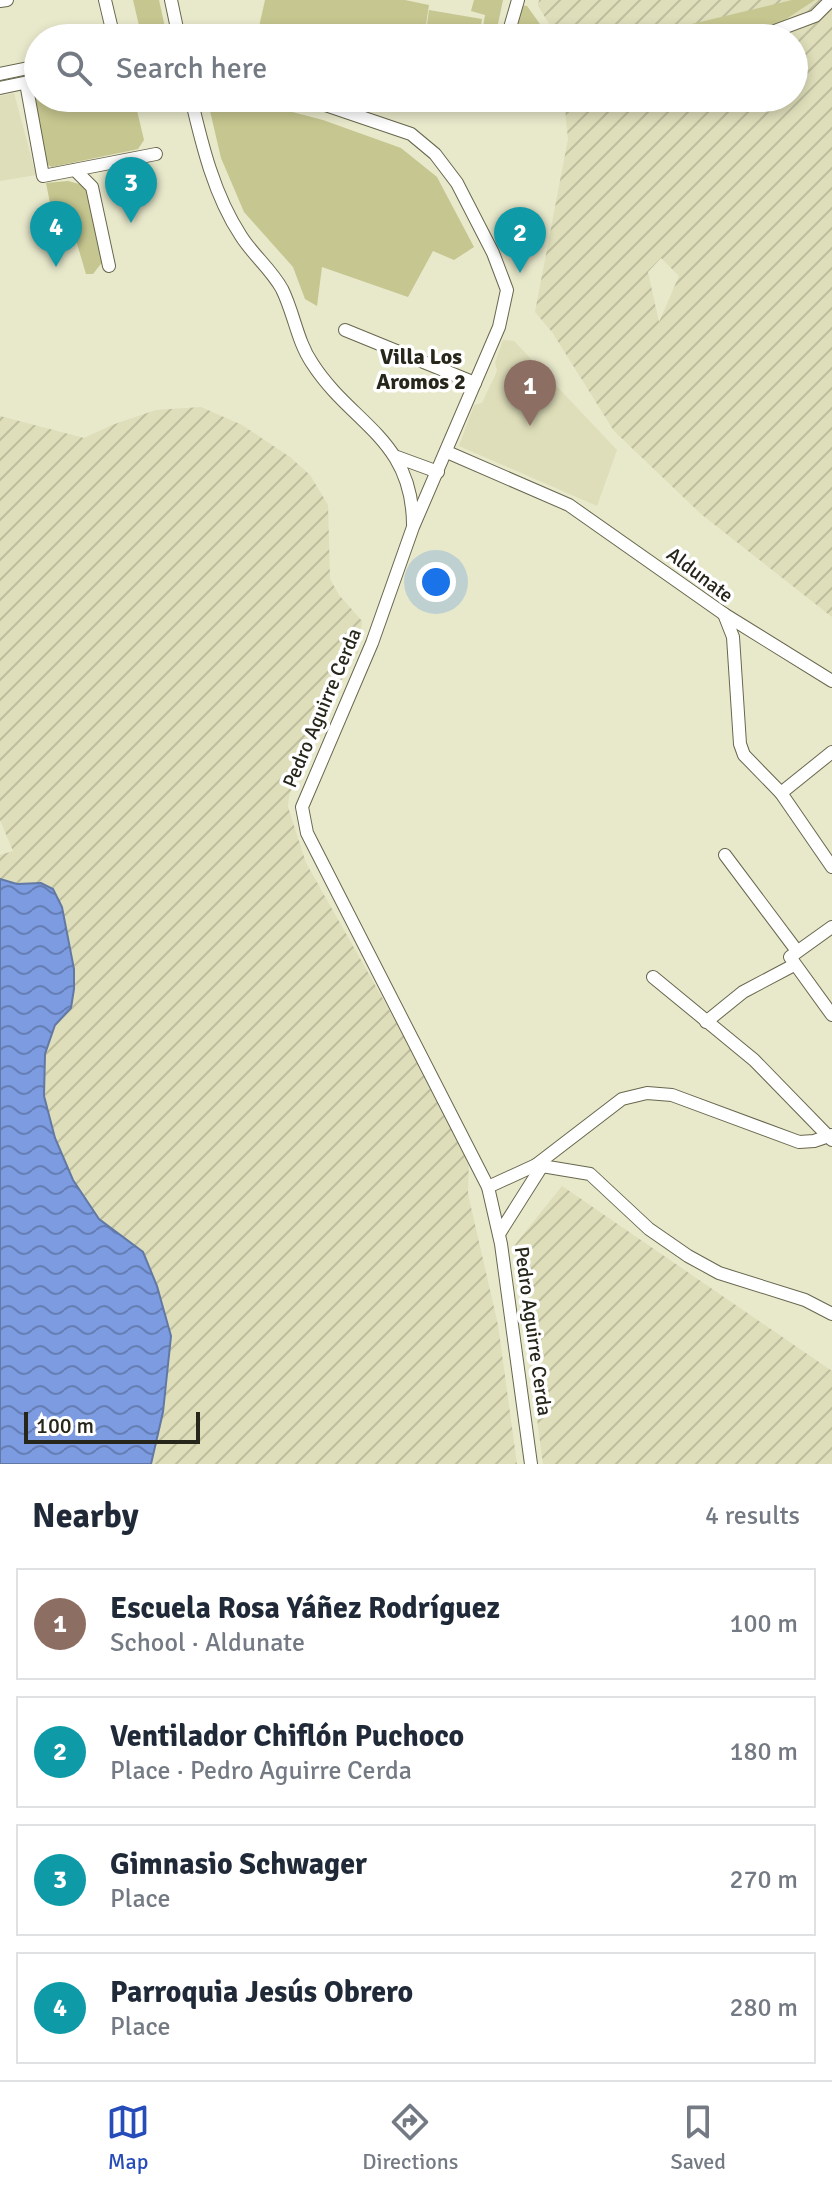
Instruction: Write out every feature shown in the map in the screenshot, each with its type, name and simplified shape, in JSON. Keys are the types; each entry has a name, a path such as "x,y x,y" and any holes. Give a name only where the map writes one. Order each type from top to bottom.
{"street":[{"path":"0,1 7,0"},
{"path":"105,0 111,24"},
{"path":"171,0 176,24"},
{"path":"511,24 518,0"},
{"path":"794,24 815,16 831,0"},
{"path":"0,74 24,69"},
{"path":"0,88 24,83"},
{"path":"36,112 43,176 156,154"},
{"path":"195,112 207,160 232,221 278,282 307,355 318,372 397,457 411,498 413,527"},
{"name":"Pedro Aguirre Cerda","path":"346,112 411,134 435,154 457,183 493,253 507,290 499,327 413,527 372,643 302,807 307,833 488,1187 499,1234 531,1464"},
{"path":"75,170 92,187 109,266"},
{"path":"345,330 475,383"},
{"name":"Aldunate","path":"447,452 569,505 724,614 733,637 740,744 744,755 781,793 832,867"},
{"path":"397,457 438,472"},
{"path":"724,614 832,681"},
{"path":"781,793 832,752"},
{"path":"725,855 797,951"},
{"path":"832,927 790,957 832,1015"},
{"path":"706,1022 743,992 794,965"},
{"path":"653,977 754,1060 831,1138"},
{"path":"488,1187 539,1166 609,1106 622,1099 647,1093 672,1095 799,1142 831,1138"},
{"path":"499,1234 539,1166"},
{"path":"539,1166 590,1174 649,1229 688,1256 719,1273 805,1300 832,1314"}],"shaded area":[{"path":"133,0 159,0 164,24 139,24"},
{"path":"265,0 405,0 429,5 426,24 260,24"},
{"path":"474,0 503,0 498,24 483,24 485,15 471,11"},
{"path":"539,0 832,0 832,617 701,514 614,431 552,332 535,312 568,139 565,112 808,112 808,24 549,24 538,6","holes":["661,258 679,276 659,322 648,272"]},
{"path":"792,0 815,0 779,24 692,24"},
{"path":"519,5 527,6 540,24 514,24"},
{"path":"429,10 482,19 481,24 427,24"},
{"path":"14,93 36,175 0,181 0,96"},
{"path":"33,112 137,112 144,140 138,149 52,167 44,163"},
{"path":"210,112 292,112 323,120 401,148 437,177 474,247 454,260 433,251 408,297 322,267 317,306 305,299 293,267 244,212 221,158"},
{"path":"68,181 83,185 88,190 104,260 93,274 86,274 70,220 63,214 52,213 46,183"},
{"path":"503,340 514,341 617,450 597,506 459,446 474,405 482,403 497,371 495,363"},
{"path":"201,407 242,425 290,457 310,475 328,505 330,579 339,595 362,621 359,651 298,773 288,807 306,863 469,1151 468,1194 498,1325 517,1464 151,1464 163,1412 171,1336 143,1252 99,1219 73,1180 55,1138 44,1096 45,1054 55,1025 71,1008 74,989 74,969 62,907 53,889 41,883 17,884 0,879 0,855 13,851 0,820 0,416 84,438 156,410"},
{"path":"562,1186 832,1371 832,1464 543,1464 514,1246"}],"water":[{"path":"0,879 17,884 41,883 53,889 62,907 74,969 74,989 71,1008 55,1025 45,1054 44,1096 55,1138 73,1180 99,1219 143,1252 157,1286 171,1336 163,1412 151,1464 0,1464"}],"place":[{"name":"Gimnasio Schwager","path":"131,223"},
{"name":"Parroquia Jesús Obrero","path":"56,267"},
{"name":"Ventilador Chiflón Puchoco","path":"520,273"},
{"name":"Escuela Rosa Yáñez Rodríguez","path":"530,426"}],"district":[{"name":"Villa Los Aromos 2","path":"421,368"}]}
